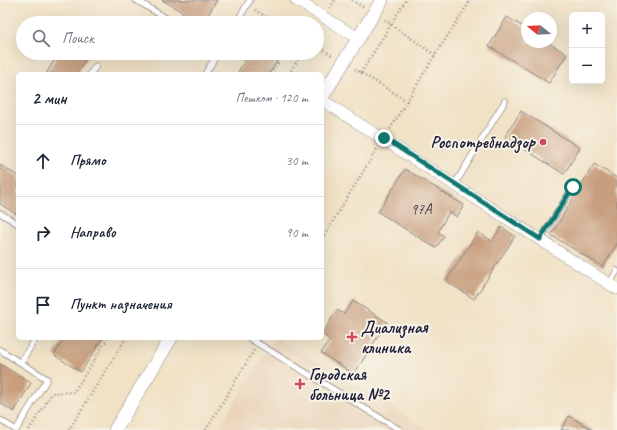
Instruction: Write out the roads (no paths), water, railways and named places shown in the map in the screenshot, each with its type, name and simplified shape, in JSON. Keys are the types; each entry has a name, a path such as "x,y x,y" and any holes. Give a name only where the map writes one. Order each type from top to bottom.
{"street":[{"path":"296,0 322,16"},
{"path":"324,96 382,0"},
{"path":"324,17 358,38"},
{"path":"324,100 613,286"},
{"path":"115,430 170,340"}],"lane":[{"path":"136,0 162,16"},
{"path":"241,16 250,0"},
{"path":"206,72 214,60"},
{"path":"92,72 96,66"},
{"path":"455,184 506,101"},
{"path":"540,239 573,187"},
{"path":"0,214 16,223"},
{"path":"613,286 617,271"},
{"path":"21,362 35,340"},
{"path":"252,340 400,430"},
{"path":"0,350 47,379 16,430 0,420"}],"place":[{"name":"Роспотребнадзор","path":"543,142"},
{"name":"Диализная клиника","path":"352,337"},
{"name":"Городская больница №2","path":"300,384"}]}
